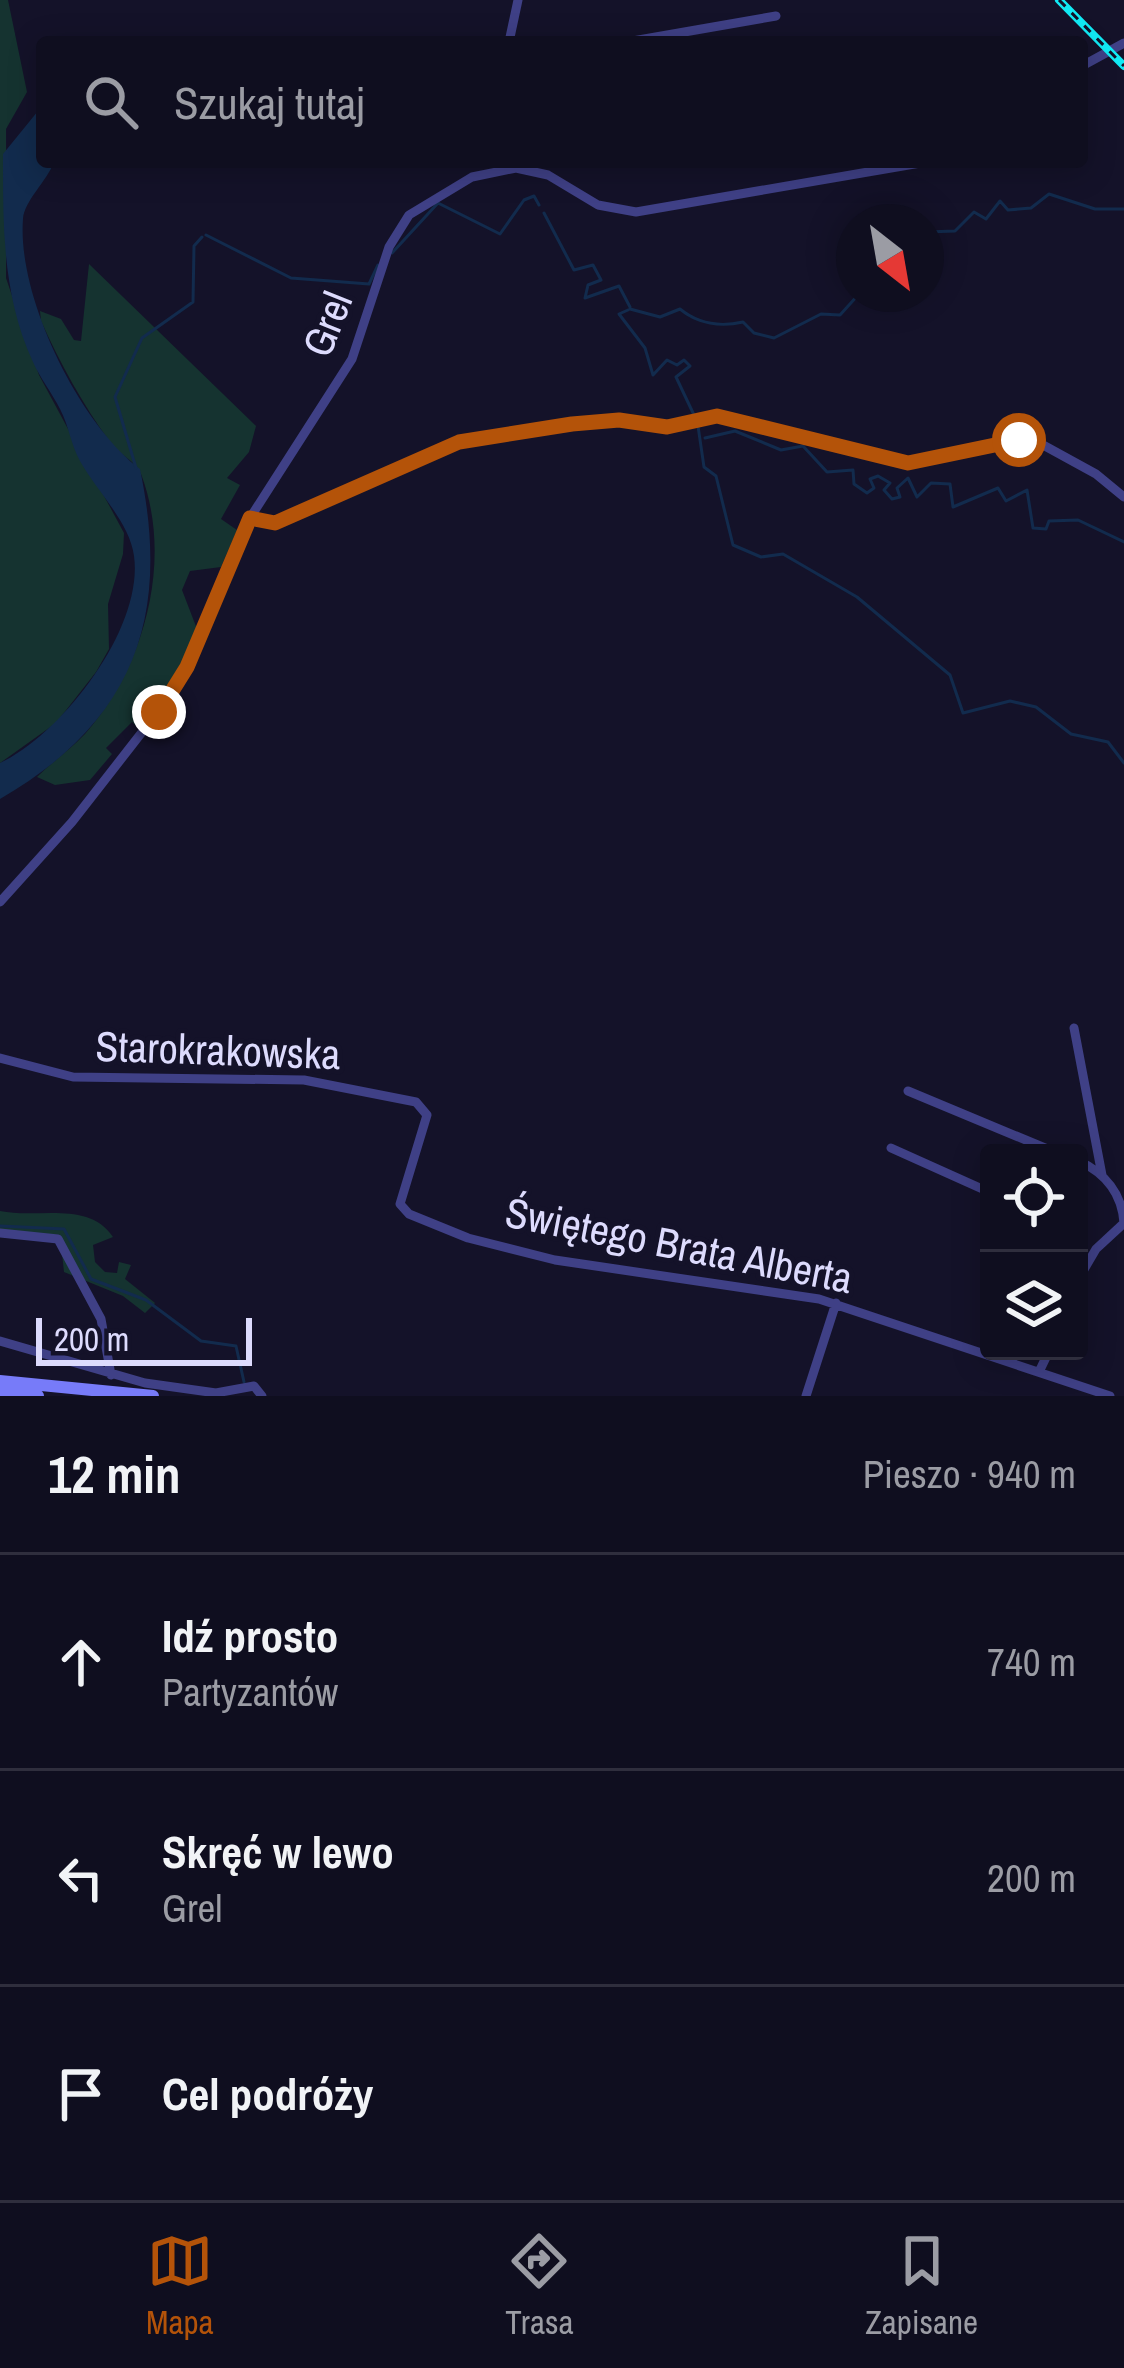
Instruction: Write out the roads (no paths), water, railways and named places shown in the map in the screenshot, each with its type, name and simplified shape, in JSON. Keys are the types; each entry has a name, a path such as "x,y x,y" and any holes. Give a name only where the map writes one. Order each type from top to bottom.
{"main road":[{"path":"0,1381 153,1396"},
{"path":"0,1393 38,1396"}],"street":[{"path":"509,36 518,0"},
{"path":"661,36 776,16"},
{"path":"1088,63 1124,43"},
{"name":"Grel","path":"0,902 72,822 178,686 250,518 352,359 389,247 404,221 472,178 509,168"},
{"name":"Grel","path":"528,168 598,205 636,212 891,168"},
{"path":"250,518 275,523 459,442 572,424 619,420 667,427 717,416 908,463 1034,440 1082,466 1124,497"},
{"path":"1074,1028 1102,1175"},
{"name":"Starokrakowska","path":"0,1058 74,1077 327,1082 416,1102 427,1115"},
{"path":"908,1091 1035,1144"},
{"name":"Świętego Brata Alberta","path":"427,1115 400,1198 402,1208 422,1220 555,1260 836,1304 1110,1396"},
{"path":"891,1148 980,1188"},
{"path":"1088,1166 1102,1175 1120,1198 1124,1223 1088,1263"},
{"path":"0,1233 58,1239 101,1319 111,1376"},
{"path":"806,1396 836,1304"},
{"path":"0,1341 111,1376 216,1394 254,1386 262,1396"},
{"path":"1039,1372 1045,1360"}],"water":[{"path":"36,113 36,168 51,168 23,219 30,284 56,356 75,390 95,422 140,469 150,572 145,617 132,660 112,699 83,735 0,799 0,763 48,729 94,676 126,615 134,584 134,556 126,531 80,461 63,415 33,362 15,311 4,233 3,154"}],"waterway":[{"path":"944,231 955,231 974,212 986,219 1000,201 1008,210 1031,208 1049,194 1095,209 1124,209"},
{"path":"392,253 438,203 500,234 524,200 534,196 539,205"},
{"path":"544,213 574,270 593,265 601,280 588,285 585,298 619,286 630,307"},
{"path":"206,235 291,278 369,284 378,265"},
{"path":"136,468 115,397 142,338 193,302 194,246 202,237"},
{"path":"630,309 660,317 680,309 710,323 743,322 754,333 774,338 821,314 843,312"},
{"path":"628,310 619,314 645,348 653,375 667,360 677,365 684,360 690,366 676,377 694,415"},
{"path":"698,426 704,467 716,476 733,545 761,557 783,554 857,597 950,675 963,713 1010,701 1036,707 1071,734 1108,742 1124,763"},
{"path":"705,438 735,431 781,450 803,446 827,472 853,470 854,484 867,493 874,488 870,479 878,476 890,483 884,490 892,499 900,497 897,488 908,478 917,497 931,483 950,484 953,507 998,488 1006,501 1027,490 1033,528 1046,529 1049,521 1078,520 1124,542"},
{"path":"0,1226 64,1229 91,1279 146,1300 201,1341 236,1346 244,1382"}],"railway":[{"path":"1059,0 1124,66"}]}
